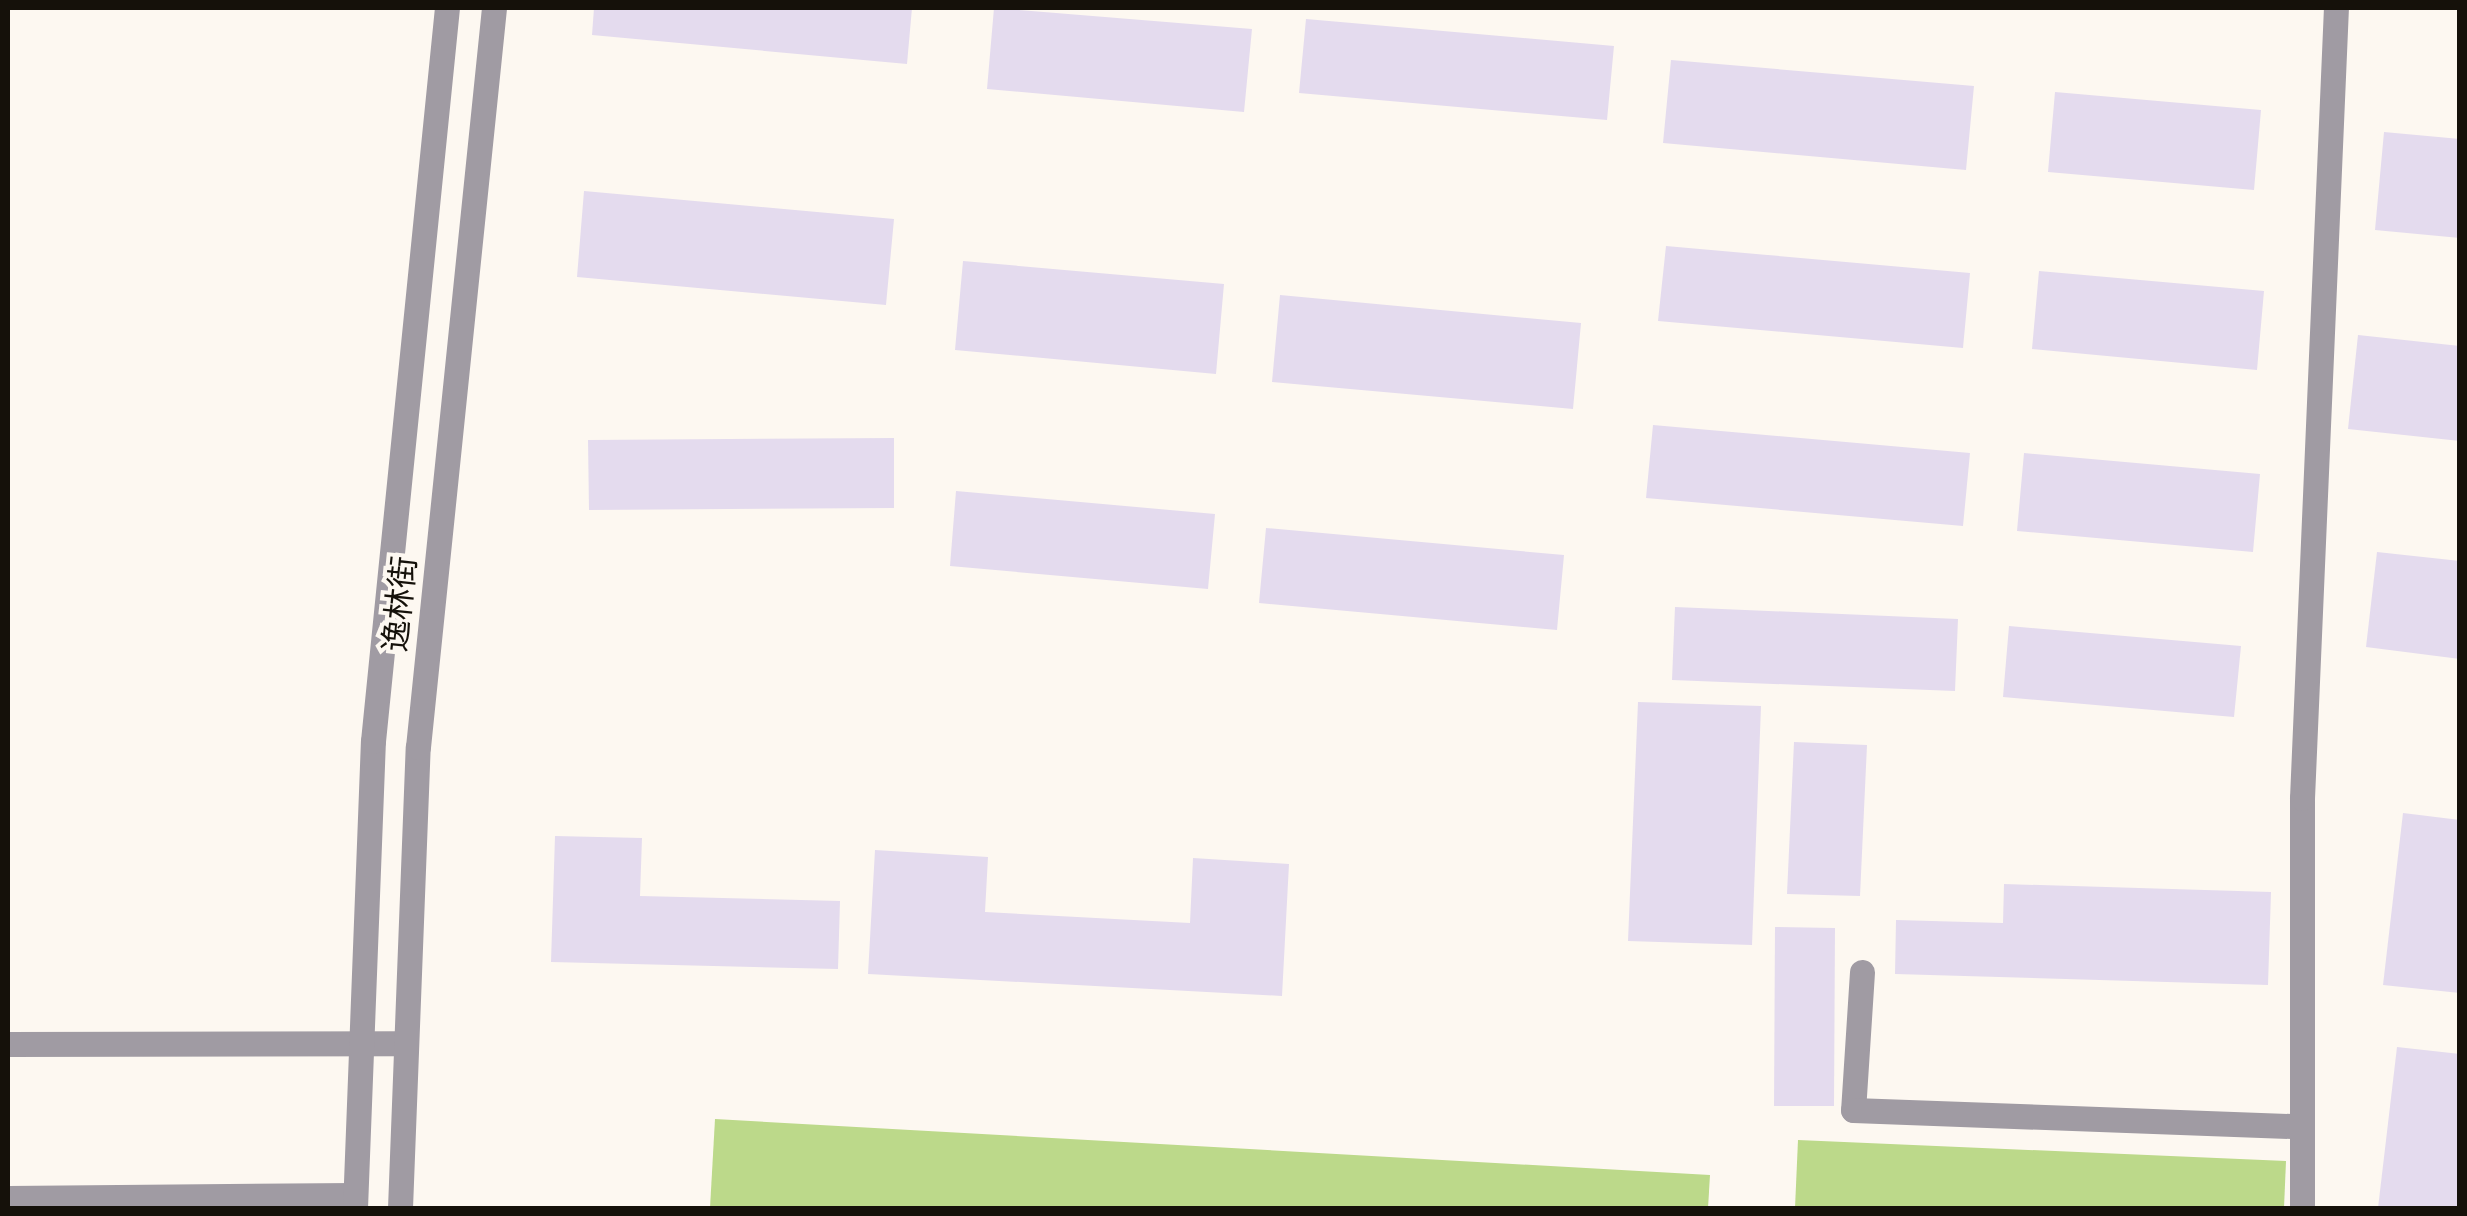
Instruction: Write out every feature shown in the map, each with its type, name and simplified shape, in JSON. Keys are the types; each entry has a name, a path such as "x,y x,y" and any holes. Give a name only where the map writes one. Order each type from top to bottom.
{"street":[{"name":"逸林街","path":"355,1202 357,1043 373,741 448,8"},
{"name":"逸林街","path":"400,1208 403,1043 418,748 494,8"},
{"path":"2302,1208 2298,1126 2302,798 2336,8"},
{"path":"1862,972 1854,1110 2298,1126"},
{"path":"8,1044 403,1043"},
{"path":"8,1198 355,1202"}],"green space":[{"path":"715,1119 1710,1175 1708,1208 710,1208"},
{"path":"1798,1140 2286,1161 2284,1208 1795,1208"}],"building":[{"path":"594,8 912,8 907,64 592,35"},
{"path":"994,8 1252,29 1244,112 987,89"},
{"path":"1306,19 1614,46 1607,120 1299,93"},
{"path":"1671,60 1974,86 1966,170 1663,143"},
{"path":"2055,92 2261,110 2254,190 2048,172"},
{"path":"2384,132 2460,139 2460,238 2375,230"},
{"path":"584,191 894,219 886,305 577,277"},
{"path":"1666,246 1970,273 1963,348 1658,321"},
{"path":"963,261 1224,284 1216,374 955,350"},
{"path":"2039,271 2264,291 2257,370 2032,349"},
{"path":"1280,295 1581,323 1573,409 1272,382"},
{"path":"2358,335 2460,346 2460,441 2348,429"},
{"path":"1653,425 1970,453 1963,526 1646,498"},
{"path":"894,438 894,508 589,510 588,440"},
{"path":"2024,453 2260,474 2253,552 2017,531"},
{"path":"956,491 1215,514 1208,589 950,566"},
{"path":"1266,528 1564,555 1557,630 1259,603"},
{"path":"2377,552 2460,561 2460,659 2366,647"},
{"path":"1675,607 1958,619 1955,691 1672,680"},
{"path":"2009,626 2241,646 2234,717 2003,697"},
{"path":"1638,702 1761,706 1752,945 1628,941"},
{"path":"1794,742 1867,745 1860,896 1787,894"},
{"path":"2403,813 2460,820 2460,993 2383,985"},
{"path":"555,836 642,838 640,896 840,901 838,969 551,962"},
{"path":"875,850 988,857 985,912 1190,923 1193,858 1289,864 1282,996 868,974"},
{"path":"2004,884 2271,892 2268,985 1895,974 1896,920 2003,923"},
{"path":"1775,927 1835,928 1834,1106 1774,1106"},
{"path":"2397,1047 2460,1054 2460,1208 2378,1208"}]}
